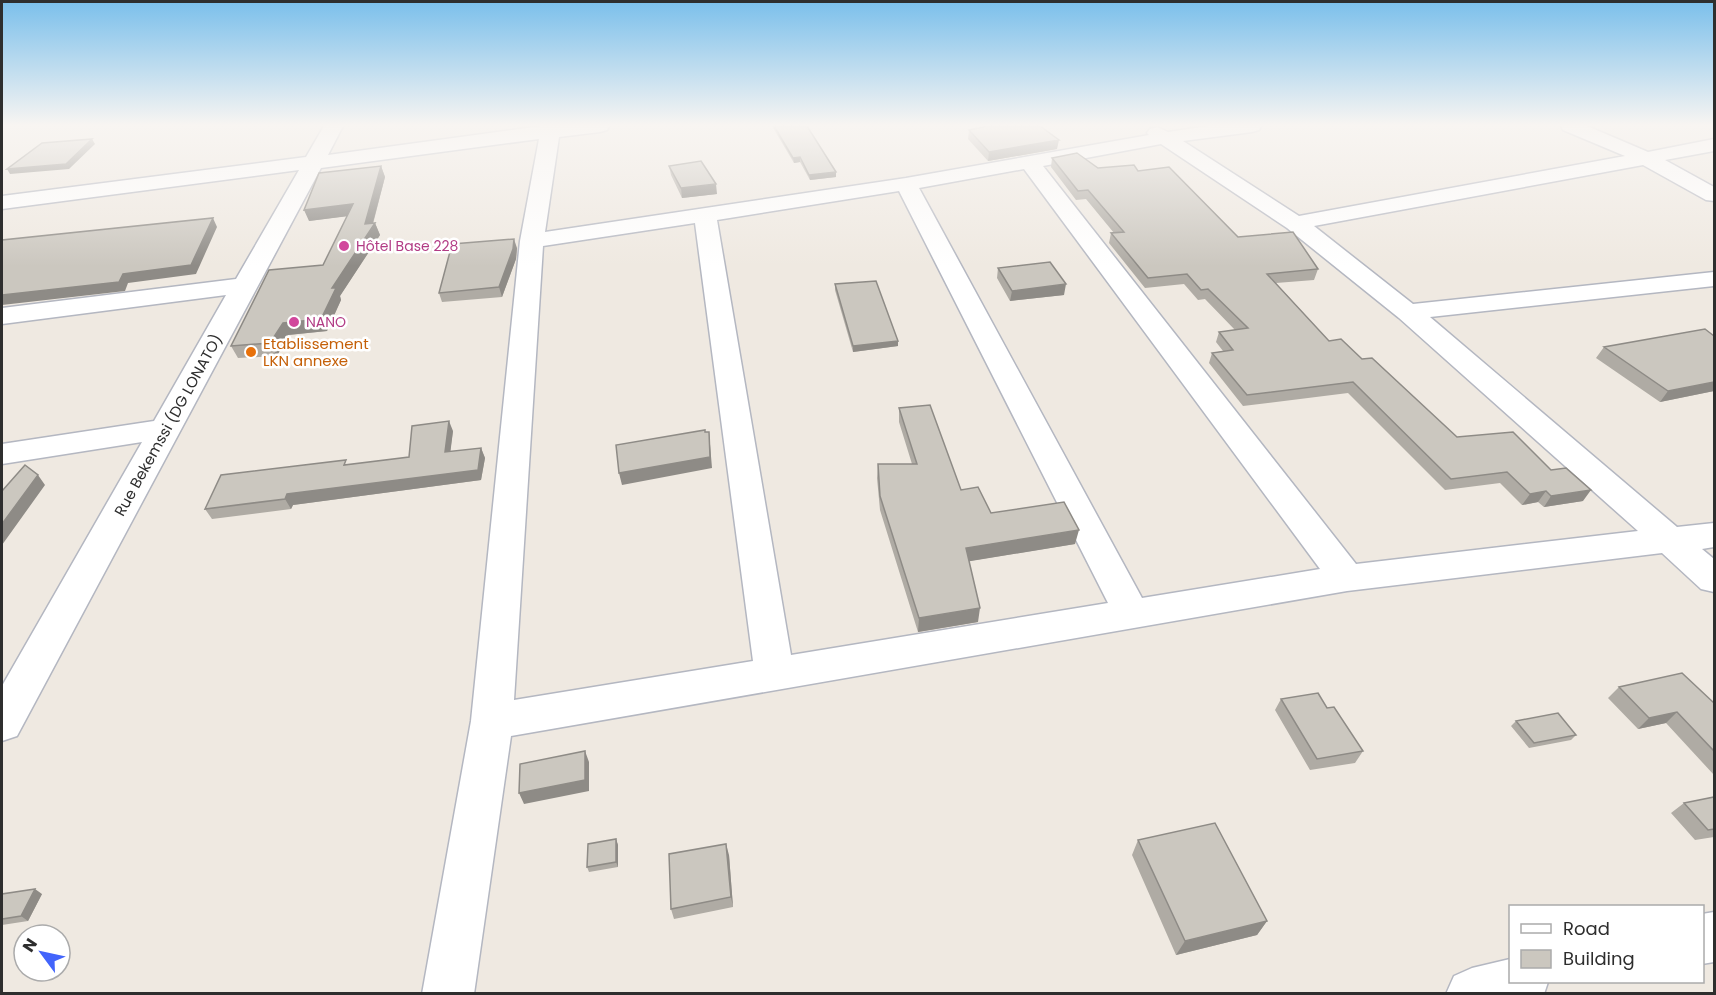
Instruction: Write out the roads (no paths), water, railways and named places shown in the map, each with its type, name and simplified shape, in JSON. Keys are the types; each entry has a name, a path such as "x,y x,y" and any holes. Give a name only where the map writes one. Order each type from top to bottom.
{"street":[{"path":"2,202 238,172"},
{"name":"Rue Bekemssi (DG LONATO)","path":"2,723 308,172"},
{"path":"448,993 492,721 532,242 543,172"},
{"path":"532,242 971,172"},
{"path":"1038,172 1347,579"},
{"path":"1217,172 1294,223 1408,312 1714,579"},
{"path":"1294,223 1568,172"},
{"path":"1672,172 1714,195"},
{"path":"906,184 1132,614"},
{"path":"705,215 774,673"},
{"path":"1408,312 1714,279"},
{"path":"2,316 244,285"},
{"path":"2,454 166,429"},
{"path":"492,721 1347,579 1714,535"},
{"path":"1472,993 1514,983"}],"place":[{"name":"Hôtel Base 228","path":"344,246"},
{"name":"NANO","path":"294,322"},
{"name":"Etablissement LKN annexe","path":"251,352"}]}
